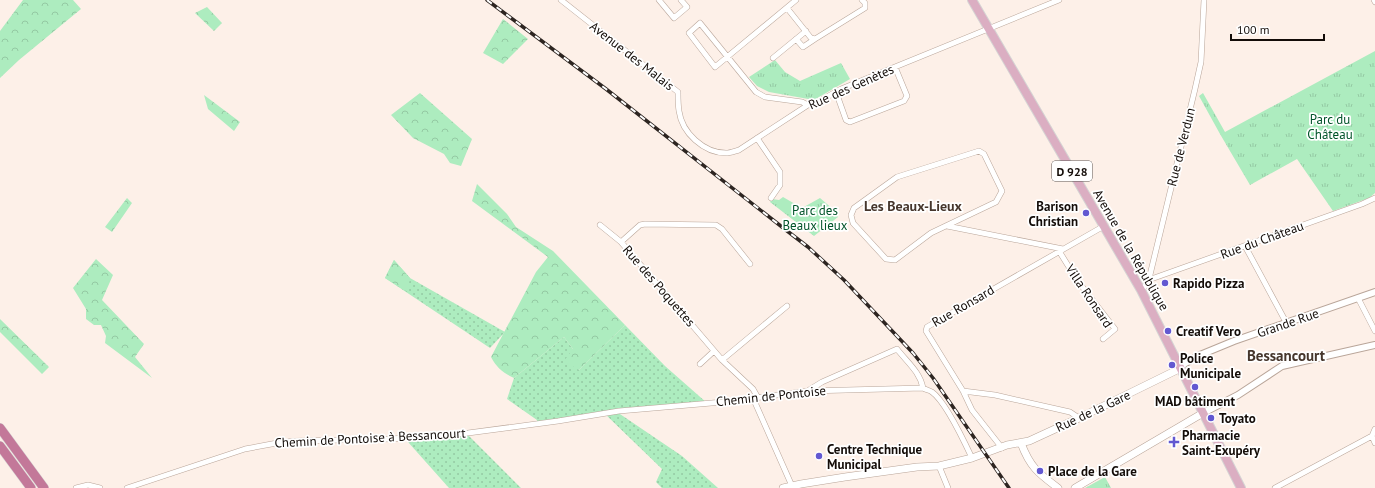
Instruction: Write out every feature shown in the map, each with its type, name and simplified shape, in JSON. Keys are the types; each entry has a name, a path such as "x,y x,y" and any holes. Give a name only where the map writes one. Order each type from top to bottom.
{"highway":[{"path":"0,428 44,488"},
{"path":"0,446 31,488"}],"main road":[{"name":"Avenue de la République","path":"972,0 1141,290 1181,368"},
{"name":"D 928","path":"1181,368 1241,488"},
{"name":"Rue de la Gare","path":"784,488 909,468 939,466 972,458 1021,443 1079,418 1181,368"},
{"path":"1075,488 1203,413"},
{"path":"1021,443 1027,460 1035,470 1058,488"}],"street":[{"name":"Avenue des Malais","path":"561,0 678,92 679,112 687,132 708,149 719,152"},
{"path":"659,0 674,18 687,7 681,0"},
{"path":"796,0 729,56 714,67 689,33 700,22 729,56 756,92 765,97 802,102 808,105"},
{"path":"796,39 803,47 866,8 865,3 862,0"},
{"name":"Rue des Genètes","path":"719,152 727,153 738,150 808,105 816,103 836,92 1059,0"},
{"name":"Rue de Verdun","path":"1141,290 1149,279 1201,62 1204,0"},
{"path":"787,8 811,38 815,39"},
{"path":"773,58 806,31"},
{"path":"836,92 846,120 850,122 904,100 907,96 895,67"},
{"path":"757,138 780,172 780,185 771,198"},
{"path":"947,226 996,202 1002,191 984,154 979,151 897,177 854,208 851,215 853,223 886,259 895,260 931,233 947,226 1061,250"},
{"name":"Rue du Château","path":"1149,279 1245,246 1375,198"},
{"path":"621,242 636,229 645,224 716,225 722,229 750,264"},
{"name":"Rue des Poquettes","path":"600,225 621,242 722,360 753,390 792,486"},
{"name":"Rue Ronsard","path":"1002,448 972,410 963,391 926,331 926,327 1104,226"},
{"path":"1245,246 1287,324"},
{"name":"Villa Ronsard","path":"1061,250 1077,280 1115,329 1103,339"},
{"name":"Grande Rue","path":"1181,368 1184,364 1200,355 1228,344 1375,292"},
{"path":"1358,298 1375,331"},
{"path":"722,360 787,306"},
{"path":"1203,413 1238,395 1282,366 1375,345"},
{"path":"808,391 822,382 897,349 918,375 922,381 923,388 932,392 940,401 964,441 972,458"},
{"path":"700,364 714,351"},
{"name":"Chemin de Pontoise","path":"618,411 756,398 808,391 923,388"},
{"path":"963,391 995,395 1070,412 1079,418"},
{"name":"Chemin de Pontoise à Bessancourt","path":"127,488 245,449 277,443 295,441 391,439 468,433 618,411"},
{"path":"1275,488 1372,436 1375,429"},
{"path":"1372,436 1375,443"},
{"path":"939,466 948,488"},
{"path":"76,488 88,485 100,488"}],"green space":[{"path":"23,0 73,0 81,9 19,60 0,78 0,31"},
{"path":"207,7 222,23 214,31 195,13"},
{"path":"503,19 528,39 503,64 483,53"},
{"name":"Parc du Château","path":"1375,51 1375,193 1369,198 1333,211 1297,159 1250,185 1199,96 1203,93 1225,132"},
{"path":"775,60 785,72 800,81 841,63 850,79 814,100 769,92 757,86 749,77"},
{"path":"420,93 472,139 461,166 450,163 444,154 413,138 391,115"},
{"path":"204,95 240,122 234,131 208,109"},
{"path":"477,184 507,214 516,227 553,251 625,325 579,370 564,361 573,349 564,337 514,378 501,370 491,357 536,272 548,257 472,201"},
{"name":"Parc des Beaux lieux","path":"783,197 802,208 820,198 834,210 838,217 814,236 770,202 772,199 779,200"},
{"path":"127,198 132,203 112,232 105,227"},
{"path":"96,259 113,275 102,300 144,344 135,357 152,378 105,343 106,336 101,325 94,325 86,319 86,309 73,288"},
{"path":"394,260 410,278 505,332 490,348 385,278"},
{"path":"394,260 410,278 407,292 385,278"},
{"path":"0,319 49,367 42,374 0,332"},
{"path":"625,325 665,366 707,403 614,410 682,456 718,488 662,488 656,482 662,469 603,412 537,422 537,420 507,399 514,378 564,337 573,349 579,370"},
{"path":"468,430 469,436 521,488 449,488 408,442 407,436"},
{"path":"1105,477 1111,488 1085,488"}],"railway":[{"path":"487,0 606,89 808,247 844,280 913,353 933,378 1009,488"}],"place":[{"name":"Barison Christian","path":"1086,213"},
{"name":"Rapido Pizza","path":"1165,283"},
{"name":"Creatif Vero","path":"1168,331"},
{"name":"Police Municipale","path":"1172,365"},
{"name":"MAD bâtiment","path":"1195,387"},
{"name":"Toyato","path":"1211,418"},
{"name":"Pharmacie Saint-Exupéry","path":"1174,442"},
{"name":"Centre Technique Municipal","path":"819,456"},
{"name":"Place de la Gare","path":"1040,471"}],"district":[{"name":"Les Beaux-Lieux","path":"913,206"},
{"name":"Bessancourt","path":"1286,355"}]}
